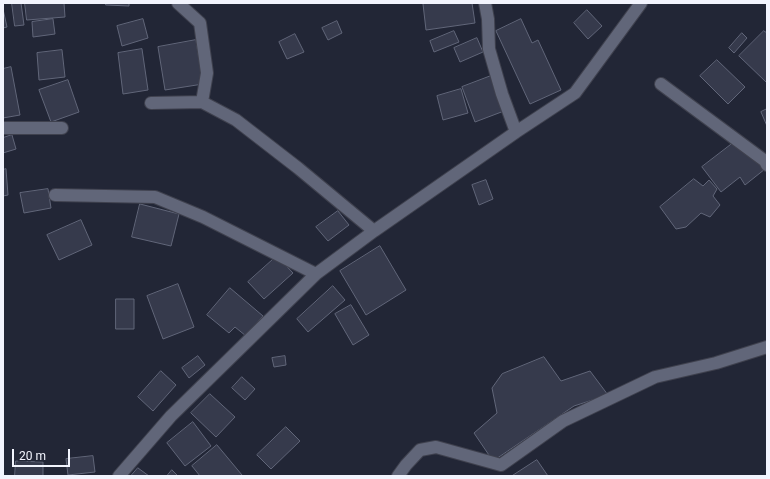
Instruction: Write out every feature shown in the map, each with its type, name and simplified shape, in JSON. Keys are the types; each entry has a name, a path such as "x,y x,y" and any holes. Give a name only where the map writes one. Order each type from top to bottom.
{"street":[{"path":"178,3 200,23 208,73 202,102"},
{"path":"485,3 488,19 489,49 502,94 516,132"},
{"path":"119,476 171,416 316,274 374,231 516,132 575,93 641,3"},
{"path":"661,84 766,162"},
{"path":"151,103 202,102 236,120 298,168 374,231"},
{"path":"3,128 62,128"},
{"path":"55,195 155,197 203,217 316,274"},
{"path":"398,476 420,450 436,447 501,465 563,421 655,377 716,363 767,348"}],"building":[{"path":"12,3 21,3 24,25 15,26"},
{"path":"25,3 64,3 65,17 27,20"},
{"path":"106,3 129,3 129,6 106,5"},
{"path":"472,3 475,23 426,30 423,4"},
{"path":"3,9 7,27 3,28"},
{"path":"587,10 602,26 588,39 574,23"},
{"path":"53,19 55,34 33,37 32,22"},
{"path":"143,19 148,38 122,46 117,26"},
{"path":"521,19 532,43 538,40 561,90 530,104 496,31"},
{"path":"337,21 342,33 328,40 322,28"},
{"path":"454,31 459,42 434,52 430,41"},
{"path":"764,31 767,33 766,82 739,56"},
{"path":"742,33 747,38 734,53 729,48"},
{"path":"295,34 304,52 287,59 279,42"},
{"path":"477,38 483,52 460,62 454,48"},
{"path":"196,40 203,84 165,90 158,47"},
{"path":"142,49 148,90 123,94 118,53"},
{"path":"62,50 65,77 39,80 37,53"},
{"path":"717,60 745,87 728,104 700,76"},
{"path":"11,67 20,115 3,118 3,69"},
{"path":"491,76 504,111 475,122 462,87"},
{"path":"68,80 79,112 51,122 39,90"},
{"path":"461,89 468,113 443,120 437,96"},
{"path":"767,109 767,126 761,112"},
{"path":"12,135 16,149 3,153 3,138"},
{"path":"741,137 765,169 745,185 740,177 721,192 702,167"},
{"path":"6,169 8,195 3,196 3,170"},
{"path":"694,179 703,186 709,180 717,189 713,196 720,205 710,217 701,213 686,227 676,229 660,207"},
{"path":"486,180 493,199 479,205 472,185"},
{"path":"48,189 51,208 24,213 20,193"},
{"path":"140,204 179,214 171,246 132,237"},
{"path":"338,211 349,225 328,241 316,227"},
{"path":"81,220 92,245 59,260 47,235"},
{"path":"380,246 406,290 366,315 340,271"},
{"path":"277,256 293,273 264,299 248,282"},
{"path":"178,284 194,327 163,339 147,296"},
{"path":"333,286 345,300 308,332 297,319"},
{"path":"230,288 263,316 246,336 235,327 229,333 207,315"},
{"path":"116,299 134,299 134,329 116,329"},
{"path":"351,305 369,335 353,345 335,314"},
{"path":"198,356 205,365 189,378 182,368"},
{"path":"285,356 286,365 274,367 272,358"},
{"path":"544,357 561,381 590,371 608,395 574,406 493,461 474,433 497,413 492,388 502,374"},
{"path":"161,371 176,385 153,411 138,397"},
{"path":"242,377 255,389 245,400 232,388"},
{"path":"210,394 235,417 216,437 191,413"},
{"path":"193,422 211,446 185,466 167,443"},
{"path":"286,427 300,441 271,469 257,455"},
{"path":"217,445 242,475 241,476 200,476 192,466"},
{"path":"93,456 95,472 68,475 66,459"},
{"path":"537,460 548,476 512,476"},
{"path":"16,461 43,462 43,476 15,476"},
{"path":"138,468 149,476 131,476"},
{"path":"172,470 178,476 167,476"}]}
